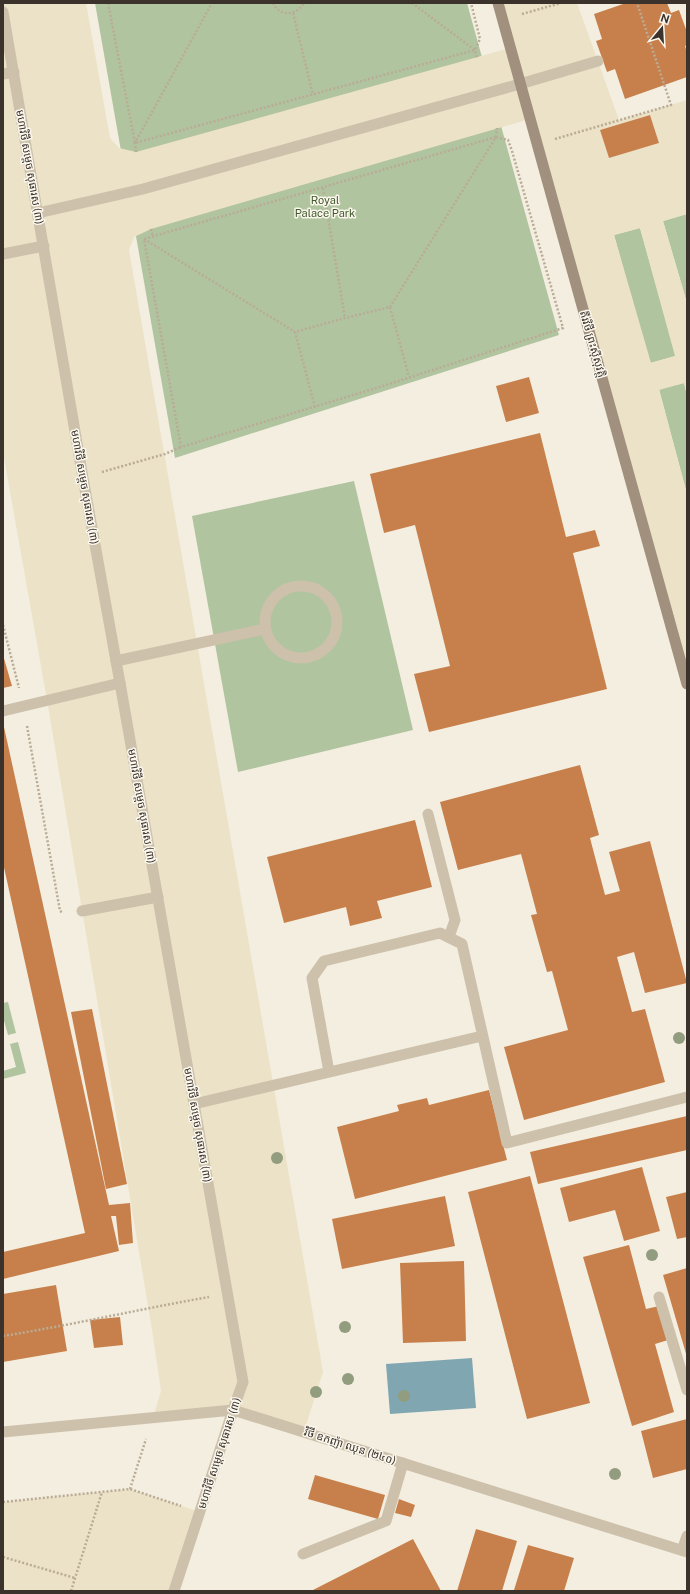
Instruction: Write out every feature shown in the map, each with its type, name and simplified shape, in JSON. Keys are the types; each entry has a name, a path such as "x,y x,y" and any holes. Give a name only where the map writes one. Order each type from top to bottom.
{"main road":[{"name":"តីរវិថី ព្រះស៊ីសុវត្តិ","path":"498,3 687,684"}],"street":[{"name":"មហាវិថី សម្តេច សុធារស (៣)","path":"3,12 8,73 44,246 82,478 120,683 243,1382 174,1591"},
{"path":"38,214 143,189 598,61"},
{"path":"3,254 44,246"},
{"path":"301,586 314,588 329,599 334,607 337,619 337,630 332,642 316,655 299,659 282,654 269,641 264,629 264,616 269,604 276,594 288,588 301,586"},
{"path":"116,661 264,629"},
{"path":"3,711 120,683"},
{"path":"428,814 455,920 448,937"},
{"path":"82,911 158,897"},
{"path":"329,1072 312,978 324,961 440,933 462,944 507,1143 687,1097"},
{"path":"194,1104 482,1036"},
{"path":"659,1297 687,1390"},
{"name":"វិថី ឧកញ៉ា ឈុន (២៤០)","path":"3,1432 233,1410 685,1551"},
{"path":"303,1554 386,1520 403,1463"},
{"path":"685,1551 687,1536"}],"path":[{"path":"108,3 136,152"},
{"path":"135,143 212,3"},
{"path":"273,3 282,12 293,13 302,7 304,3"},
{"path":"412,3 475,50"},
{"path":"471,3 480,39 475,50 477,58"},
{"path":"558,138 671,105 637,3"},
{"path":"293,13 313,95"},
{"path":"135,143 475,50"},
{"path":"295,332 390,307 496,137 497,128"},
{"path":"82,478 165,454 180,447 315,407 563,328 512,151 508,140 496,137 144,239"},
{"path":"323,188 345,318"},
{"path":"151,229 153,237"},
{"path":"144,239 295,332 315,407"},
{"path":"144,239 180,447"},
{"path":"390,307 409,377"},
{"path":"3,625 24,706 60,911 65,915 82,911"},
{"path":"3,1336 63,1326 148,1308 227,1294"},
{"path":"130,1489 153,1418"},
{"path":"3,1502 130,1489 200,1512"},
{"path":"71,1591 102,1492"},
{"path":"3,1557 75,1578"}],"green space":[{"name":"Royal Palace Park","path":"95,3 467,3 559,335 175,458"},
{"path":"687,214 687,303 663,221"},
{"path":"640,228 676,356 650,363 614,235"},
{"path":"684,383 687,395 687,494 659,389"},
{"path":"354,481 413,730 238,772 192,516"},
{"path":"8,1002 16,1033 8,1035 3,1017 3,1003"},
{"path":"18,1042 26,1073 3,1079 3,1071 16,1067 10,1044"}],"shaded area":[{"path":"3,3 86,3 110,138 119,148 136,152 510,48 498,3 577,3 619,120 687,100 687,214 663,221 687,303 687,395 684,383 659,390 687,494 687,684 530,119 151,229 134,237 129,250 323,1372 304,1431 233,1410 153,1418 161,1391 153,1336 47,700 3,452","holes":["650,115 659,143 609,158 600,130","640,228 675,356 651,363 614,235"]},
{"path":"130,1489 200,1512 174,1591 3,1591 3,1502"}],"water":[{"path":"472,1358 476,1408 390,1414 386,1364"}],"building":[{"path":"626,3 667,3 671,13 679,10 687,32 687,45 685,46 687,52 687,77 625,99 615,69 607,72 596,41 602,39 594,14"},
{"path":"650,115 659,143 609,158 600,130"},
{"path":"529,377 539,413 506,422 496,386"},
{"path":"540,433 566,537 595,530 600,546 573,553 607,689 429,732 414,674 450,666 415,525 384,533 370,474"},
{"path":"3,655 12,686 3,688"},
{"path":"4,727 109,1205 130,1203 133,1243 119,1245 116,1216 111,1216 119,1251 3,1279 3,1252 85,1233 3,863"},
{"path":"580,765 599,835 590,838 605,895 620,891 609,852 650,841 687,983 645,993 634,952 617,957 632,1012 645,1009 665,1082 524,1120 504,1047 568,1030 552,971 547,972 531,915 537,914 521,854 458,870 440,802"},
{"path":"415,820 432,887 377,901 382,918 350,926 346,907 284,923 267,857"},
{"path":"92,1009 127,1184 106,1189 71,1012"},
{"path":"489,1090 507,1160 355,1199 337,1127 399,1111 397,1105 427,1098 429,1105"},
{"path":"687,1116 687,1150 538,1184 530,1152"},
{"path":"642,1167 660,1231 624,1241 615,1210 569,1222 560,1188"},
{"path":"530,1176 590,1403 527,1419 468,1192"},
{"path":"687,1192 687,1237 677,1239 666,1197"},
{"path":"445,1196 455,1246 342,1269 332,1219"},
{"path":"629,1245 646,1309 659,1306 668,1340 655,1344 674,1412 632,1426 583,1257"},
{"path":"464,1261 466,1341 403,1343 400,1263"},
{"path":"687,1268 687,1357 663,1275"},
{"path":"56,1285 67,1351 3,1362 3,1294"},
{"path":"120,1317 123,1345 94,1348 90,1320"},
{"path":"687,1419 687,1469 653,1478 641,1431"},
{"path":"315,1475 385,1495 378,1519 308,1499"},
{"path":"399,1499 415,1505 411,1517 395,1513"},
{"path":"476,1529 517,1541 502,1591 457,1591"},
{"path":"413,1539 441,1591 311,1591"},
{"path":"528,1545 574,1558 564,1591 514,1590"}]}
